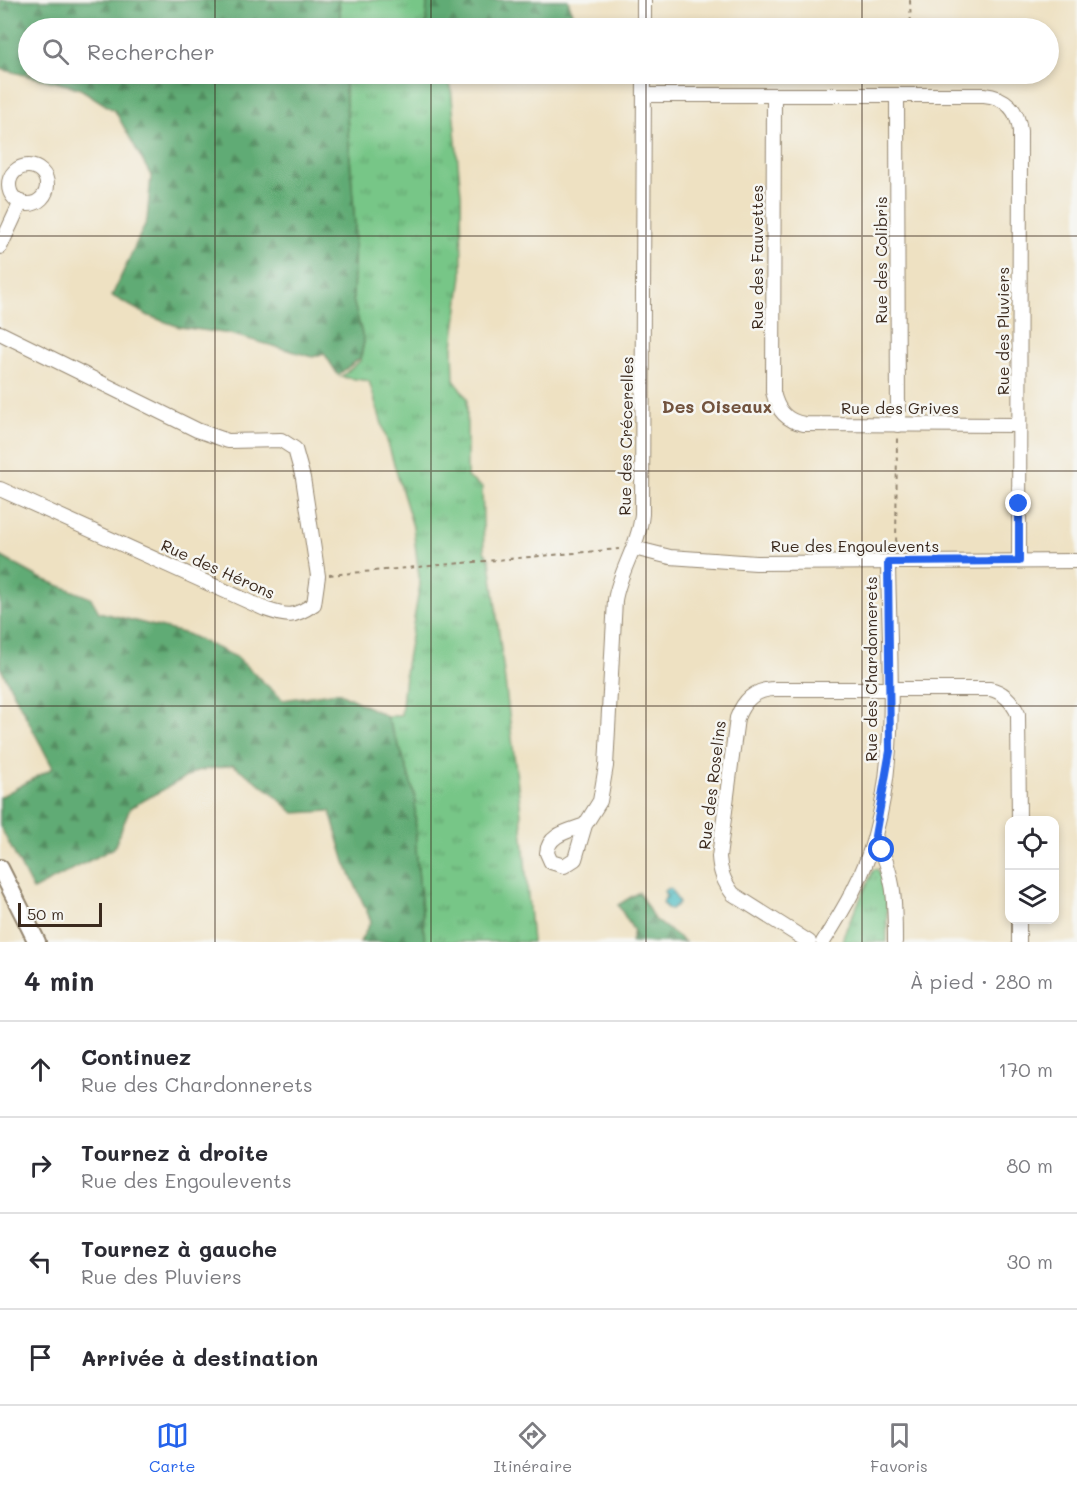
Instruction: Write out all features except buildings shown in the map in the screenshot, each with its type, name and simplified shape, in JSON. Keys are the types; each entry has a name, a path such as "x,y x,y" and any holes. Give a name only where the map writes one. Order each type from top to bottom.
{"street":[{"path":"644,0 644,18"},
{"name":"Rue des Crécerelles","path":"585,825 600,801 605,779 614,608 620,581 641,526 643,501 644,84"},
{"path":"644,95 897,96"},
{"name":"Rue des Fauvettes","path":"774,96 773,392 784,416"},
{"name":"Rue des Pluviers","path":"897,96 992,96 998,97 1009,105 1016,114 1020,131 1019,561"},
{"name":"Rue des Colibris","path":"897,96 898,424"},
{"path":"0,247 21,202"},
{"name":"Rue des Hérons","path":"0,333 197,430 228,441 281,440 295,449 303,478 318,576 314,604 288,617 265,609 0,489"},
{"name":"Rue des Grives","path":"784,416 796,423 804,424 1019,424"},
{"name":"Rue des Engoulevents","path":"634,548 670,557 730,561 1077,561"},
{"name":"Rue des Chardonnerets","path":"823,942 844,909 875,836 890,751 892,562"},
{"name":"Rue des Roselins","path":"810,942 734,894 723,877 719,857 737,718 747,699 755,693 765,689 990,689 999,691 1007,696 1018,714 1019,816"},
{"path":"875,836 892,880 895,942"},
{"path":"0,868 37,942"},
{"path":"1019,924 1019,942"}],"path":[{"path":"910,0 911,18"},
{"path":"892,562 898,424"},
{"path":"318,576 634,548"}],"green space":[{"path":"0,0 339,0 340,18 18,18 18,73 0,69"},
{"path":"339,0 427,0 426,18 340,18"},
{"path":"427,0 568,0 573,17 585,18 426,18"},
{"path":"62,84 345,84 355,227 353,300 364,342 360,358 338,375 324,353 313,357 230,334 180,327 149,316 112,296 147,220 151,176 115,111 79,88"},
{"path":"345,84 449,84 461,195 462,275 453,347 454,380 467,398 467,477 482,487 484,551 490,560 520,803 532,942 425,942 416,849 415,796 402,754 386,716 401,716 406,665 420,585 413,527 369,381 341,377 360,361 364,342 353,300 355,227"},
{"path":"0,556 40,578 91,598 99,612 187,634 236,657 283,700 338,692 386,716 402,754 415,796 416,849 425,942 360,942 371,921 345,862 330,811 294,813 270,791 233,765 197,771 130,808 114,848 33,890 0,826 0,797 53,768 0,667"},
{"path":"874,869 877,869 881,875 886,893 887,942 842,942 844,934"},
{"path":"639,892 654,919 685,942 631,942 634,931 618,905"}],"water":[{"path":"671,889 679,903 670,910 663,903 667,898 664,891"}],"district":[{"name":"Des Oiseaux","path":"717,407"}],"route":[{"path":"882,850 875,836 890,751 888,562 1019,561 1019,504"}]}
